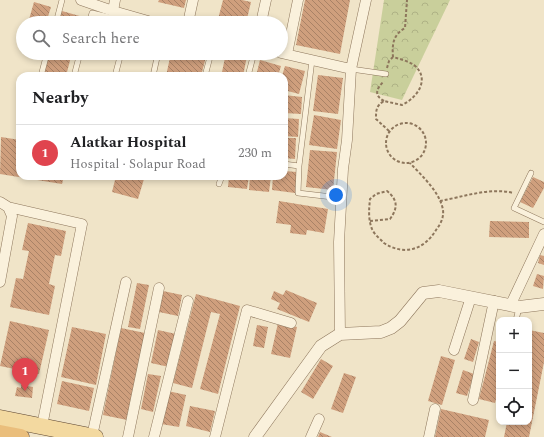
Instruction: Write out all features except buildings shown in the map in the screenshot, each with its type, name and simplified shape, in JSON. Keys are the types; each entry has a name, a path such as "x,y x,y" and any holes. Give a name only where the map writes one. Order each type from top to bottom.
{"highway":[{"path":"0,433 21,437"}],"main road":[{"path":"0,418 93,437"}],"street":[{"path":"81,0 122,16"},
{"path":"113,12 115,0"},
{"path":"190,16 193,0"},
{"path":"263,16 266,0"},
{"path":"288,38 298,0"},
{"path":"340,334 341,198 351,69 366,0"},
{"path":"288,54 351,69"},
{"path":"0,282 12,216 4,205"},
{"path":"4,205 82,224 42,426"},
{"path":"515,306 544,234"},
{"path":"93,437 126,282"},
{"path":"128,437 159,288"},
{"path":"255,437 321,346 340,334 381,332 391,328 400,321 416,300 424,293 430,291 494,301 515,306 532,307 544,304"},
{"path":"454,350 470,297"},
{"path":"154,437 188,301"},
{"path":"473,400 494,301"},
{"path":"532,307 544,313"},
{"path":"215,437 247,310 291,323"},
{"path":"429,437 435,410"},
{"path":"311,437 318,419"}],"lane":[{"path":"58,16 62,0"},
{"path":"91,16 92,14 105,16"},
{"path":"42,72 46,60"},
{"path":"75,72 78,60"},
{"path":"116,72 120,60"},
{"path":"154,72 156,60"},
{"path":"207,72 209,60"},
{"path":"249,72 252,60"},
{"path":"312,60 299,166 298,193 341,198"},
{"path":"351,69 386,74"},
{"path":"288,165 299,166"},
{"path":"531,173 514,208 544,222"},
{"path":"219,184 220,180"},
{"path":"515,306 516,317"}],"path":[{"path":"389,131 376,119 376,110 379,104 384,101 402,105 417,95 422,85 420,75 413,65 393,57 394,39 399,31 404,28 407,0"},
{"path":"399,123 412,123 423,131 426,137 425,150 417,160 410,163 397,161 391,157 385,144 389,131 399,123"},
{"path":"370,221 390,219 396,211 397,203 394,196 387,191 376,194 370,199 368,213 372,230 380,240 392,248 414,250 432,236 441,223 443,211 440,201 432,188 410,163"},
{"path":"440,201 487,192 507,191 520,196"}],"green space":[{"path":"384,0 450,0 402,100 370,92"}],"place":[{"name":"Alatkar Hospital","path":"25,391"}]}
